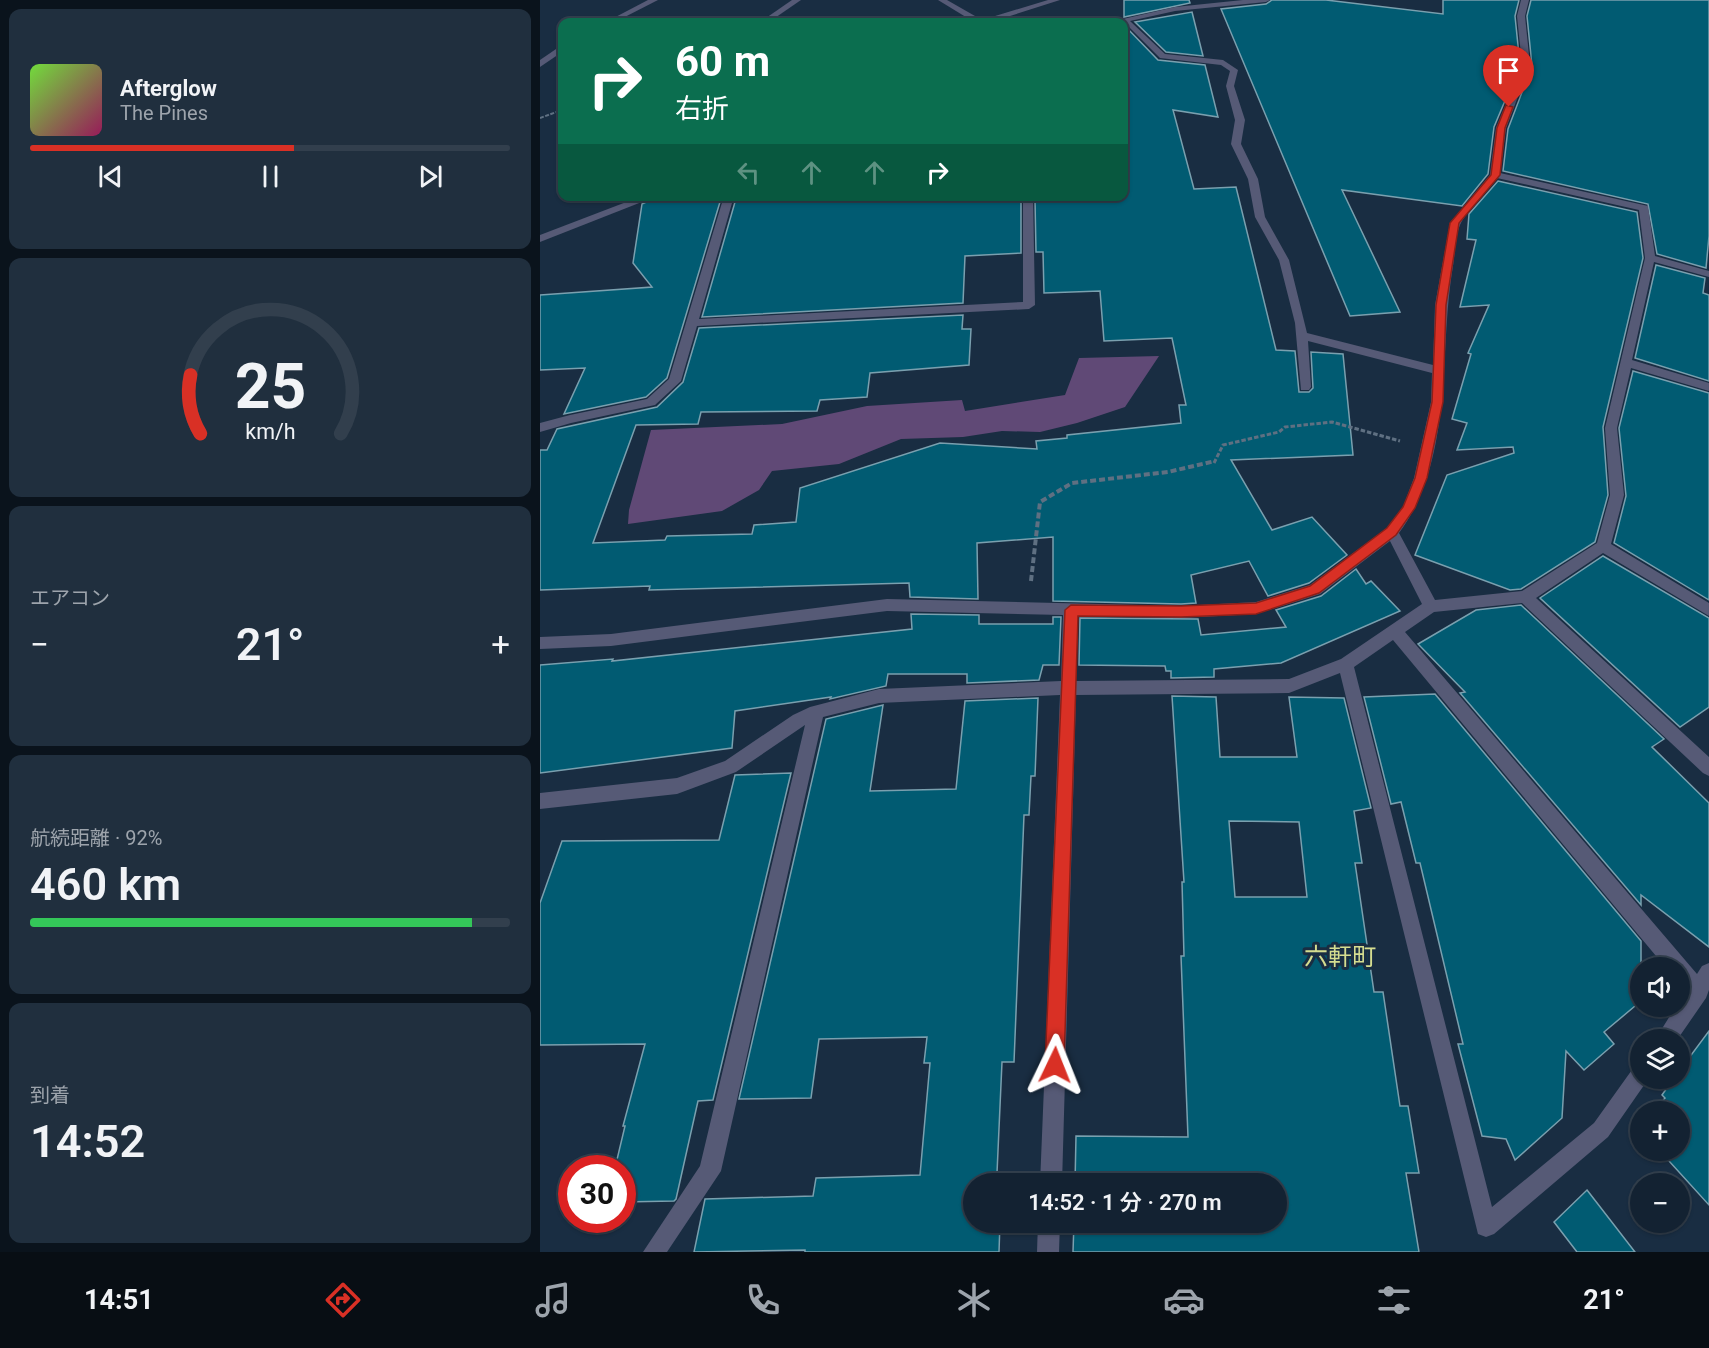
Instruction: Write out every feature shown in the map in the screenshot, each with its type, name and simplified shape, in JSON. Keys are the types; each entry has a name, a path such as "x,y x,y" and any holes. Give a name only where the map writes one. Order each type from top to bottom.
{"street":[{"path":"618,18 654,0"},
{"path":"770,18 797,0"},
{"path":"942,0 972,18"},
{"path":"997,18 1056,0"},
{"path":"1128,19 1175,9 1266,0"},
{"path":"540,643 611,640 887,605 1181,612 1256,608 1315,590 1392,532 1409,508 1421,478 1437,402 1441,305 1455,223 1495,175 1501,128 1526,65 1521,16 1525,0"},
{"path":"1128,28 1162,56 1223,63 1234,70 1230,86 1240,120 1236,144 1253,179 1260,217 1284,260 1301,323 1305,387"},
{"path":"540,64 558,52"},
{"path":"540,801 677,786 730,767 799,720 816,712 879,696 1068,688 1289,686 1346,664 1431,606 1525,597 1603,546 1617,495 1611,428 1650,258 1644,207 1495,175"},
{"path":"540,239 639,201"},
{"path":"540,428 570,419 651,402 675,381 728,201"},
{"path":"693,323 1029,304 1028,201"},
{"path":"1650,258 1709,274"},
{"path":"1301,335 1438,370"},
{"path":"1626,362 1709,387"},
{"path":"1392,532 1431,606"},
{"path":"1603,546 1709,610"},
{"path":"1525,597 1709,768"},
{"path":"1051,1173 1071,610"},
{"path":"1395,631 1671,957"},
{"path":"1346,664 1486,1226 1601,1131 1630,1089"},
{"path":"654,1252 710,1171 816,712"},
{"path":"1673,1029 1709,974"},
{"path":"1690,980 1699,991"},
{"path":"1048,1252 1049,1233"}],"path":[{"path":"540,118 558,111"},
{"path":"1028,609 1040,502 1072,483 1168,472 1214,463 1223,445 1279,432 1285,428 1332,422 1427,448"}],"shaded area":[{"path":"1159,356 1125,407 1077,423 1040,432 1002,431 963,437 901,439 839,464 772,471 759,490 722,511 628,524 629,510 651,430 782,424 867,406 962,400 965,411 1065,395 1079,358"}],"building":[{"path":"1124,0 1189,0 1190,3 1124,17"},
{"path":"1272,0 1326,0 1443,14 1443,0 1519,0 1515,16 1520,65 1494,127 1488,174 1462,206 1342,190 1400,312 1350,316 1221,9 1266,4"},
{"path":"1531,0 1709,0 1709,236 1706,268 1657,254 1648,204 1503,171 1508,129 1532,66 1527,16"},
{"path":"1192,12 1203,56 1166,52 1135,22"},
{"path":"1128,29 1158,60 1205,65 1218,117 1173,110 1194,189 1236,187 1276,350 1295,351 1299,392 1309,392 1313,388 1311,352 1343,354 1353,455 1231,460 1272,530 1312,517 1347,555 1309,583 1268,596 1249,561 1191,575 1196,603 1181,604 1053,601 1053,537 977,543 978,599 910,597 909,583 649,590 650,586 540,590 540,450 547,450 557,429 657,407 683,382 699,328 963,315 962,329 971,329 969,365 870,373 867,397 820,400 817,411 701,412 698,424 636,425 593,543 665,540 667,536 752,534 754,525 796,522 800,488 940,443 1037,449 1036,441 1067,438 1067,435 1181,423 1179,405 1186,405 1172,338 1104,341 1100,291 1044,293 1043,252 1036,252 1035,201 1128,201"},
{"path":"1498,181 1637,212 1643,258 1603,427 1608,495 1595,542 1521,589 1510,590 1415,555 1447,475 1514,453 1513,447 1457,450 1467,423 1452,419 1471,354 1468,353 1489,305 1460,307 1476,240 1467,239 1469,214"},
{"path":"648,201 720,202 667,378 646,397 564,414 585,368 540,370 540,295 652,287 633,263 642,204"},
{"path":"1021,201 1021,253 965,256 963,303 702,317 735,202"},
{"path":"1656,265 1705,278 1703,293 1709,295 1709,381 1635,358"},
{"path":"1633,371 1709,393 1709,600 1614,543 1626,496 1619,428"},
{"path":"1603,556 1709,618 1709,707 1680,727 1540,598"},
{"path":"1356,569 1366,584 1371,581 1400,611 1281,663 1214,669 1214,677 1171,678 1171,671 1166,671 1165,666 1079,665 1080,618 1198,619 1201,635 1286,627 1276,610 1321,596"},
{"path":"1521,605 1664,739 1652,747 1709,803 1709,947 1641,895 1641,905 1460,693 1465,692 1418,644 1476,610"},
{"path":"911,614 979,615 979,624 1053,624 1053,617 1061,617 1059,665 1043,665 1039,680 967,683 967,674 888,674 886,686 830,699 831,697 735,711 732,748 540,773 540,665 613,659 612,661 912,629"},
{"path":"1435,694 1641,941 1641,957 1630,957 1630,1010 1604,1032 1614,1044 1584,1070 1566,1051 1562,1118 1515,1160 1506,1139 1482,1136 1458,1044 1463,1044 1420,863 1416,863 1401,802 1391,804 1364,697"},
{"path":"1172,696 1216,697 1220,757 1297,757 1289,697 1344,698 1371,808 1354,811 1362,863 1355,863 1374,992 1383,992 1400,1106 1408,1106 1419,1173 1406,1173 1419,1252 1073,1252 1074,1233 1287,1233 1287,1173 1075,1173 1076,1136 1188,1137 1181,956 1184,956 1182,882 1184,882","holes":["1229,821 1299,822 1307,897 1235,897"]},
{"path":"1038,698 1035,776 1031,776 1029,815 1024,815 1014,1062 1002,1062 997,1173 963,1173 963,1233 1000,1233 999,1252 805,1252 805,1250 694,1252 705,1199 813,1196 816,1178 920,1175 930,1063 924,1063 927,1037 819,1039 811,1098 739,1099 826,719 883,705 870,791 956,789 965,701"},
{"path":"791,773 713,1100 698,1101 676,1199 674,1201 636,1202 636,1155 618,1155 625,1126 623,1126 645,1044 540,1045 540,903 562,841 719,840 735,775"},
{"path":"1709,1031 1709,1205 1690,1184 1690,1173 1680,1173 1669,1161 1690,1161 1690,1101 1663,1101 1665,1098 1662,1095 1666,1089 1690,1089 1690,1057"},
{"path":"1587,1190 1635,1252 1577,1252 1554,1222"}],"district":[{"name":"六軒町","path":"1340,957"}],"route":[{"path":"1055,1065 1071,610 1181,612 1256,608 1315,590 1392,532 1409,508 1421,478 1437,402 1441,305 1455,223 1495,175 1501,128 1509,107"}]}
